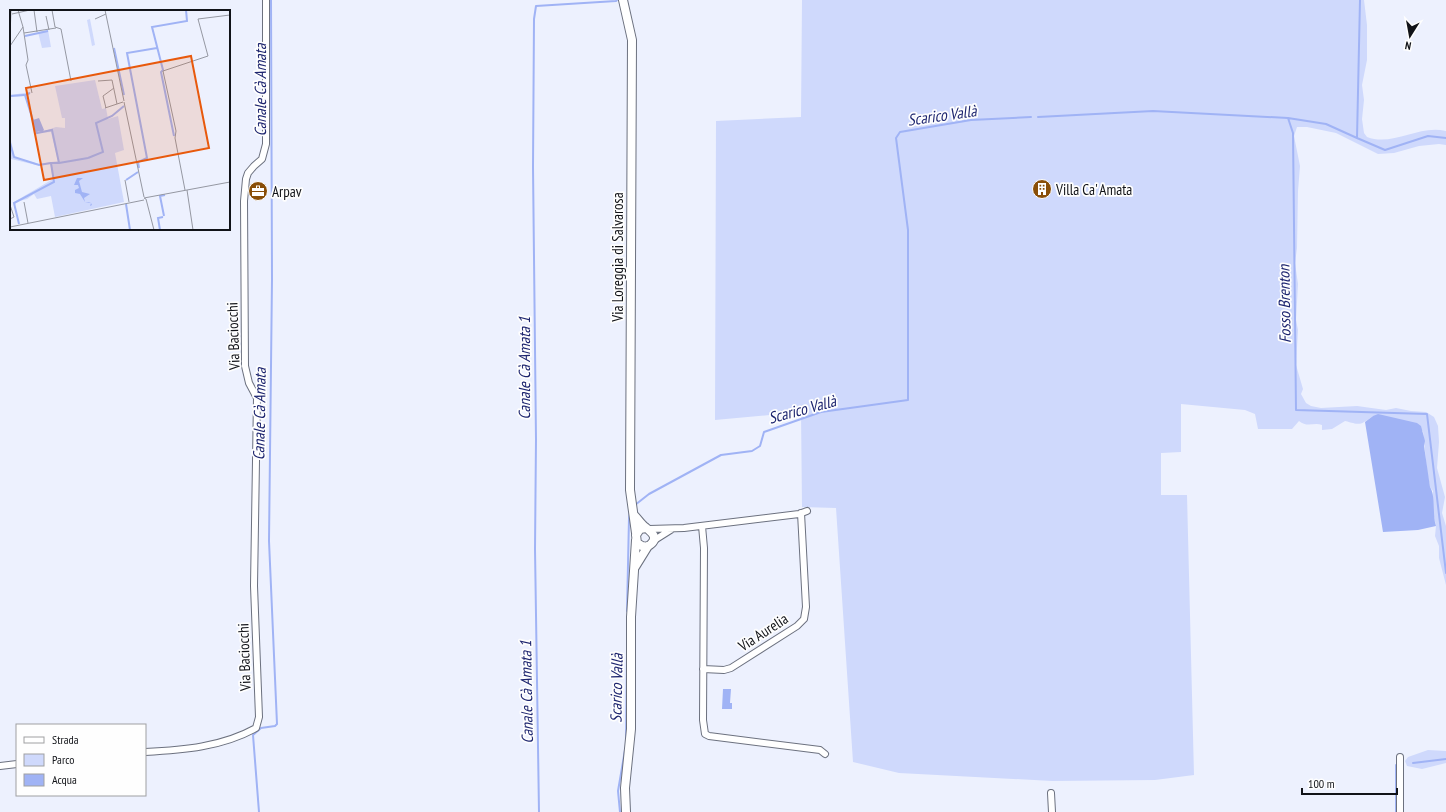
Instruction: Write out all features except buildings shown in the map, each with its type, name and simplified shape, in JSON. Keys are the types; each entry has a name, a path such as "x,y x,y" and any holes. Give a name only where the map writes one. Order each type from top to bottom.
{"street":[{"name":"Via Baciocchi","path":"146,752 180,750 217,744 242,736 256,728 259,718 254,586 257,398 249,383 244,366 244,201 248,173 262,159 266,144 266,0"},
{"name":"Via Loreggia di Salvarosa","path":"623,0 632,40 630,490 636,537 631,617 631,729 625,788 626,812"},
{"path":"633,511 654,536 651,544"},
{"name":"Via Aurelia","path":"702,526 804,512 806,607 804,618 795,628 731,668 724,670 703,669"},
{"path":"672,530 651,544 640,545 636,537 640,529 648,528 672,530 702,526 704,548 703,722 706,735 820,750 825,754"},
{"name":"Via Loreggia di Salvarosa","path":"635,568 651,544"},
{"path":"1400,758 1400,812"},
{"path":"0,766 16,764"},
{"path":"1051,793 1052,812"}],"green space":[{"path":"802,0 1364,0 1367,25 1367,60 1362,85 1364,100 1362,119 1364,133 1367,137 1387,139 1426,130 1446,131 1446,145 1439,144 1419,146 1394,153 1378,154 1336,133 1307,127 1297,127 1294,136 1300,166 1297,248 1295,263 1298,284 1296,365 1303,389 1301,394 1306,403 1311,406 1321,408 1357,406 1386,410 1396,408 1426,412 1434,417 1438,426 1439,442 1437,468 1445,497 1442,513 1446,526 1446,585 1439,558 1439,546 1435,536 1436,526 1433,512 1433,491 1430,487 1427,471 1423,431 1373,416 1360,424 1345,421 1332,429 1322,430 1322,425 1308,425 1299,421 1292,429 1258,429 1255,414 1245,410 1181,404 1181,452 1161,453 1161,495 1187,495 1194,775 1155,780 1052,781 899,773 853,762 836,508 802,507 801,412 715,420 716,121 801,117"},
{"path":"1428,750 1446,751 1446,763 1422,769 1407,766 1405,761 1408,757"}],"water":[{"path":"1378,414 1417,423 1421,426 1425,441 1424,446 1430,487 1433,495 1436,526 1418,530 1383,532 1365,422"},
{"path":"723,689 731,689 730,703 732,703 732,709 722,709"}],"waterway":[{"name":"Canale Cà Amata","path":"259,812 253,735 261,728 275,726 277,724 269,541 272,279 271,0"},
{"name":"Canale Cà Amata 1","path":"539,812 535,549 536,439 533,167 534,19 536,6 617,0"},
{"name":"Fosso Brenton","path":"1360,0 1357,138 1326,124 1288,118 1293,133 1296,410 1427,414 1446,573"},
{"name":"Scarico Vallà","path":"1038,117 1153,111 1288,118"},
{"name":"Scarico Vallà","path":"635,505 649,494 721,455 752,451 760,446 764,432 821,412 908,400 908,230 896,138 900,132 971,120 1031,117"},
{"path":"1357,138 1385,150 1428,136 1446,138"},
{"name":"Scarico Vallà","path":"627,611 630,512"},
{"name":"Scarico Vallà","path":"626,739 627,652"},
{"name":"Scarico Vallà","path":"620,812 618,791 625,750"},
{"name":"Fosso Brenton","path":"1413,763 1446,759"},
{"name":"Fosso Brenton","path":"1396,765 1396,812"}],"place":[{"name":"Villa Ca' Amata","path":"1042,189"},
{"name":"Arpav","path":"258,191"}]}
